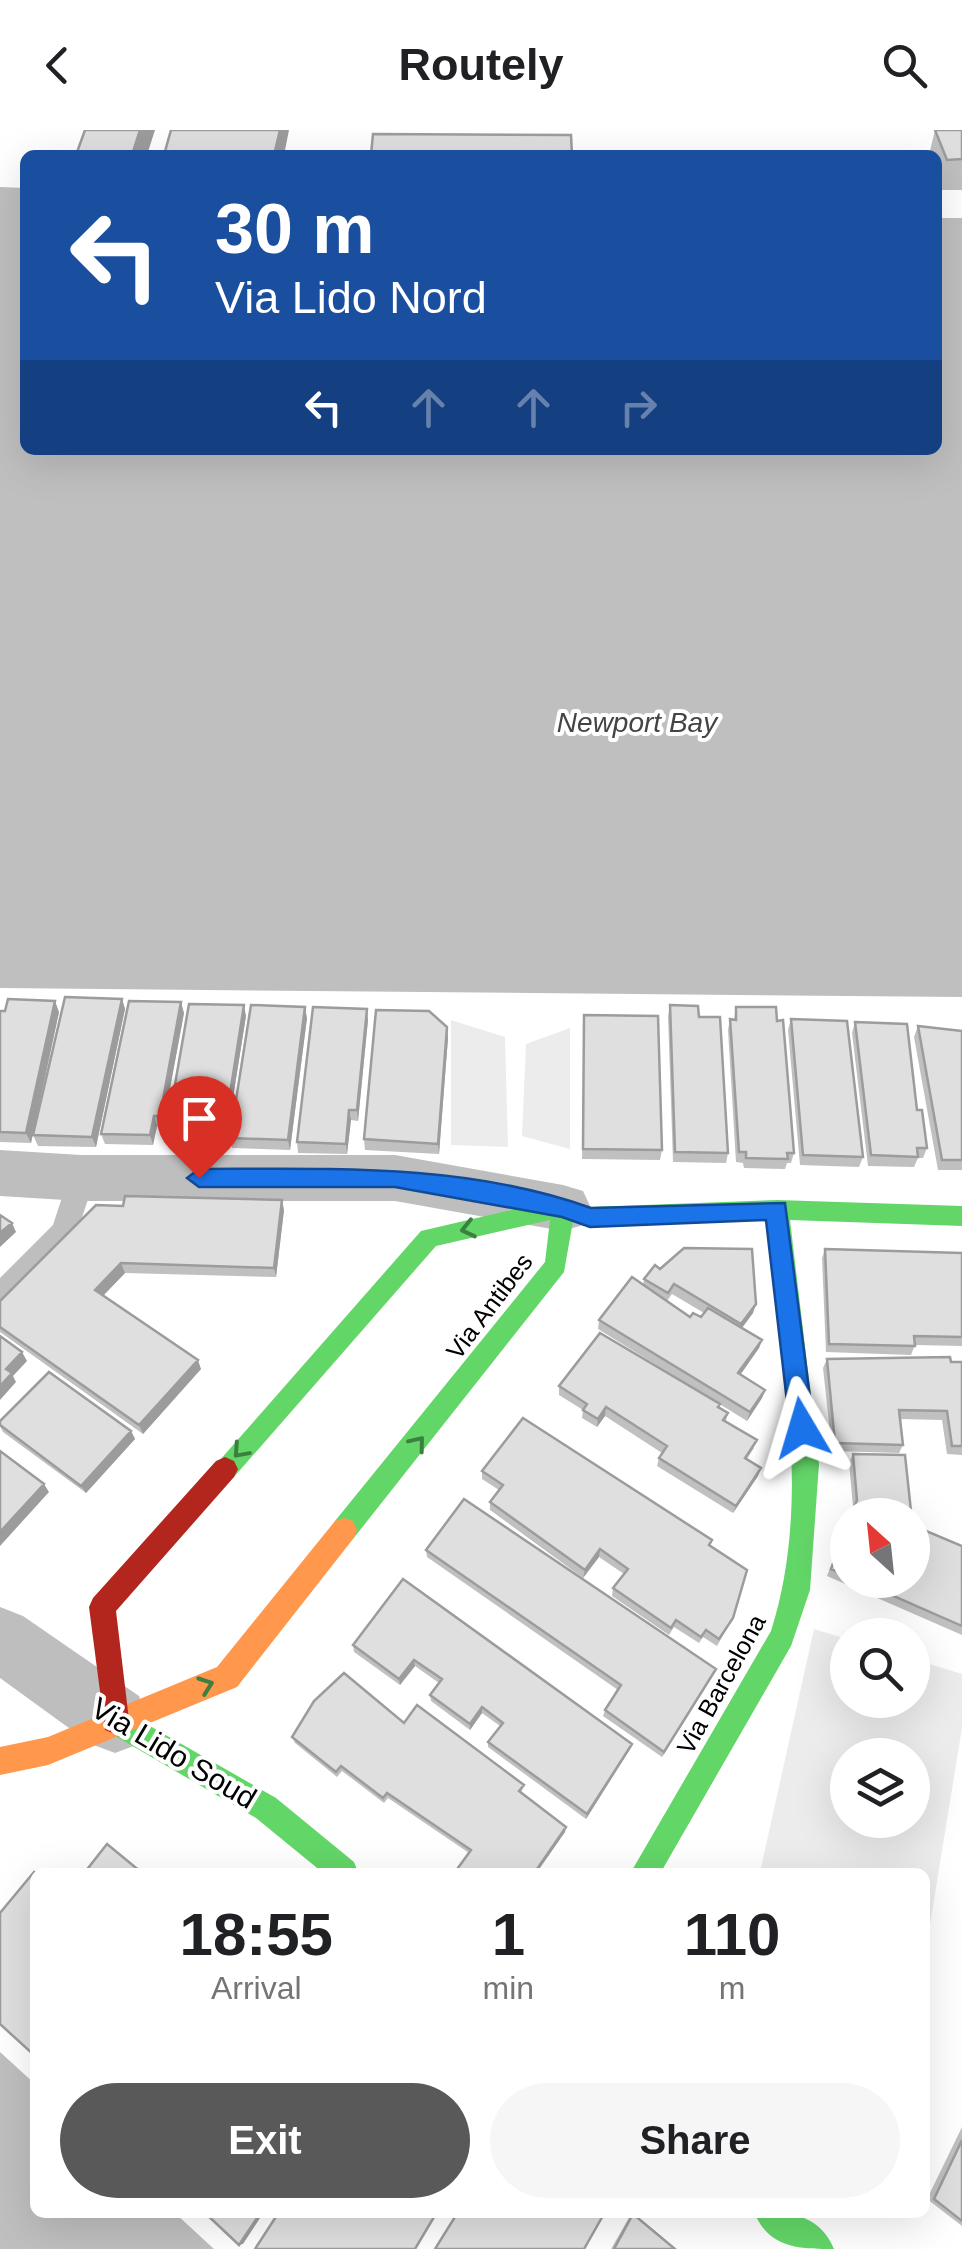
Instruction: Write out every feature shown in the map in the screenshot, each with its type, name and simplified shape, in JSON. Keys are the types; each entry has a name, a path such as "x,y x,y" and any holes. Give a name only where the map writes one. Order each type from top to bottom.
{"street":[{"path":"0,1173 81,1178 395,1178 563,1208 590,1218 777,1210 962,1216"},
{"name":"Via Antibes","path":"563,1208 556,1266 227,1677 115,1720 102,1607 429,1238 563,1208"},
{"name":"Via Barcelona","path":"647,1868 782,1637 797,1590 806,1464 777,1210"},
{"name":"Via Lido Soud","path":"0,1639 115,1720 266,1808 339,1868"},
{"path":"0,1762 48,1751 115,1720"},
{"path":"778,2218 818,2249"}],"lane":[{"path":"0,1296 65,1231 81,1178"}],"shaded area":[{"path":"451,1020 505,1037 508,1147 451,1145"},
{"path":"570,1028 570,1149 522,1136 526,1044"},
{"path":"814,1629 830,1634 830,1718 930,1718 930,1664 962,1674 962,1728 930,1924 930,1868 761,1868"}],"water":[{"name":"Newport Bay","path":"0,187 20,188 20,455 942,455 942,218 962,218 962,997 0,988"},
{"path":"0,2052 30,2079 30,2218 180,2218 214,2249 0,2249"}],"building":[{"path":"85,130 140,130 134,150 78,150"},
{"path":"171,130 280,130 275,150 165,150"},
{"path":"935,130 962,130 962,159 947,160"},
{"path":"373,134 571,135 572,150 371,150"},
{"path":"65,997 122,999 92,1137 33,1135"},
{"path":"8,999 55,1001 26,1133 0,1132 0,1011 5,1011"},
{"path":"129,1001 181,1002 160,1116 154,1116 150,1135 101,1134"},
{"path":"189,1004 244,1005 223,1138 166,1136"},
{"path":"251,1005 305,1007 288,1140 230,1138"},
{"path":"670,1005 698,1006 699,1017 720,1017 728,1153 675,1152"},
{"path":"313,1007 367,1009 357,1110 349,1110 346,1144 297,1142"},
{"path":"736,1007 776,1007 777,1021 783,1020 794,1153 787,1153 788,1159 746,1158 746,1152 739,1152 730,1019 736,1020"},
{"path":"376,1010 429,1011 447,1027 438,1144 364,1139"},
{"path":"584,1015 658,1016 662,1150 583,1149"},
{"path":"791,1019 847,1021 863,1157 803,1155"},
{"path":"855,1022 907,1024 917,1110 922,1110 927,1148 917,1148 918,1157 871,1155"},
{"path":"918,1026 962,1031 962,1160 942,1160"},
{"path":"125,1196 282,1200 274,1268 121,1263 95,1290 198,1360 139,1425 0,1327 0,1301 96,1205 123,1206"},
{"path":"0,1215 12,1223 0,1233"},
{"path":"684,1248 752,1249 756,1304 741,1324 674,1284 668,1293 644,1279 655,1265 660,1269"},
{"path":"825,1249 962,1253 962,1337 914,1336 915,1346 829,1344"},
{"path":"632,1277 690,1317 693,1313 701,1317 708,1308 762,1340 738,1373 765,1390 750,1412 599,1320"},
{"path":"600,1333 720,1404 718,1407 728,1413 723,1420 757,1440 745,1458 761,1468 736,1506 659,1458 667,1446 606,1407 598,1419 583,1410 587,1404 559,1386"},
{"path":"0,1336 22,1352 6,1369 12,1373 0,1386"},
{"path":"950,1357 951,1362 962,1362 962,1446 952,1446 947,1411 899,1410 903,1445 835,1443 827,1359"},
{"path":"49,1372 131,1431 81,1486 0,1425"},
{"path":"523,1418 712,1540 709,1545 747,1570 733,1618 719,1639 706,1630 701,1637 676,1620 671,1628 613,1588 628,1569 600,1549 585,1570 490,1502 503,1485 482,1471"},
{"path":"0,1451 44,1484 0,1532"},
{"path":"853,1454 905,1455 910,1498 857,1498"},
{"path":"464,1499 716,1669 664,1752 605,1710 621,1685 426,1550"},
{"path":"930,1533 962,1546 962,1626 898,1598 930,1598"},
{"path":"403,1579 632,1744 587,1814 488,1742 503,1723 482,1707 470,1724 430,1695 442,1679 414,1660 399,1679 353,1645"},
{"path":"344,1673 404,1723 417,1705 524,1785 519,1791 566,1827 538,1868 458,1868 471,1850 387,1793 383,1798 341,1766 336,1772 292,1737 314,1701"},
{"path":"107,1844 136,1868 88,1868"},
{"path":"30,1877 30,2051 0,2024 0,1913"},
{"path":"962,2140 962,2221 934,2199"},
{"path":"210,2218 257,2218 239,2245"},
{"path":"275,2218 433,2218 415,2249 255,2249"},
{"path":"454,2218 602,2218 584,2249 435,2249"},
{"path":"631,2218 638,2218 675,2249 614,2249"}],"traffic: fast":[{"path":"563,1208 591,1217 777,1210 962,1216"},
{"path":"225,1469 429,1238 563,1208"},
{"path":"344,1530 556,1265 563,1208"},
{"path":"647,1868 782,1637 797,1590 806,1464 777,1210"},
{"path":"115,1720 266,1808 339,1868"},
{"path":"778,2218 818,2249"}],"traffic: slow":[{"path":"0,1761 48,1751 227,1677 344,1530"}],"traffic: jam":[{"path":"115,1720 102,1607 225,1469"}],"route":[{"path":"199,1178 395,1178 563,1208 590,1218 777,1210 802,1428"}]}
